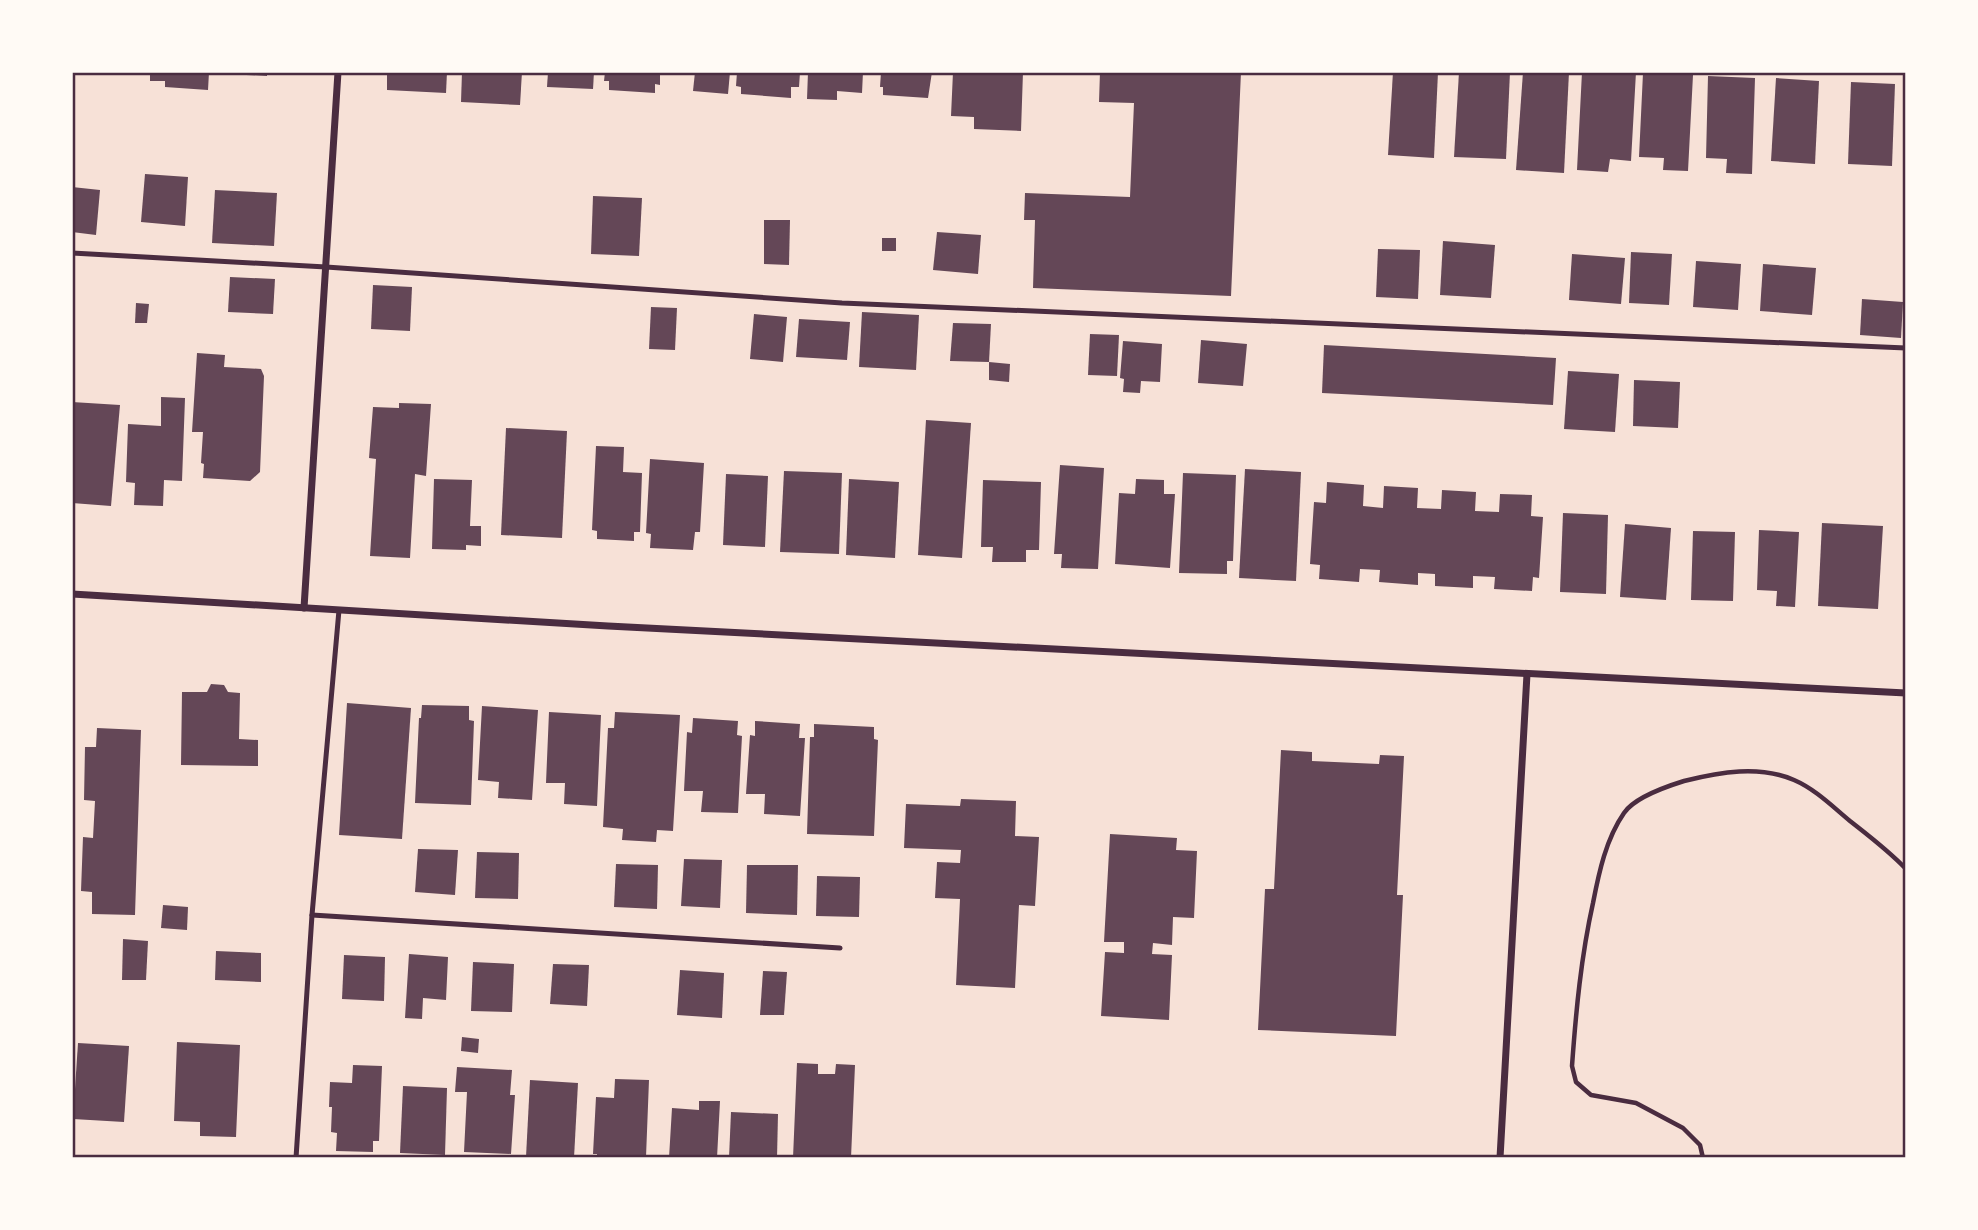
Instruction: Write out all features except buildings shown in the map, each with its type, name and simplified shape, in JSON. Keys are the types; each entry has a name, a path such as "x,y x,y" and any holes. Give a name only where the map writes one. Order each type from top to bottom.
{"street":[{"path":"304,608 338,72"},
{"path":"72,594 1906,693"},
{"path":"1500,1158 1527,674"}],"lane":[{"path":"72,253 326,267 842,303 1906,348"},
{"path":"296,1158 312,915 339,610"},
{"path":"312,915 840,948"}],"path":[{"path":"1703,1158 1700,1145 1683,1128 1636,1103 1591,1095 1576,1082 1572,1066 1583,949 1599,871 1609,841 1625,810 1672,785 1711,774 1739,771 1768,773 1793,780 1816,793 1906,869"}]}
